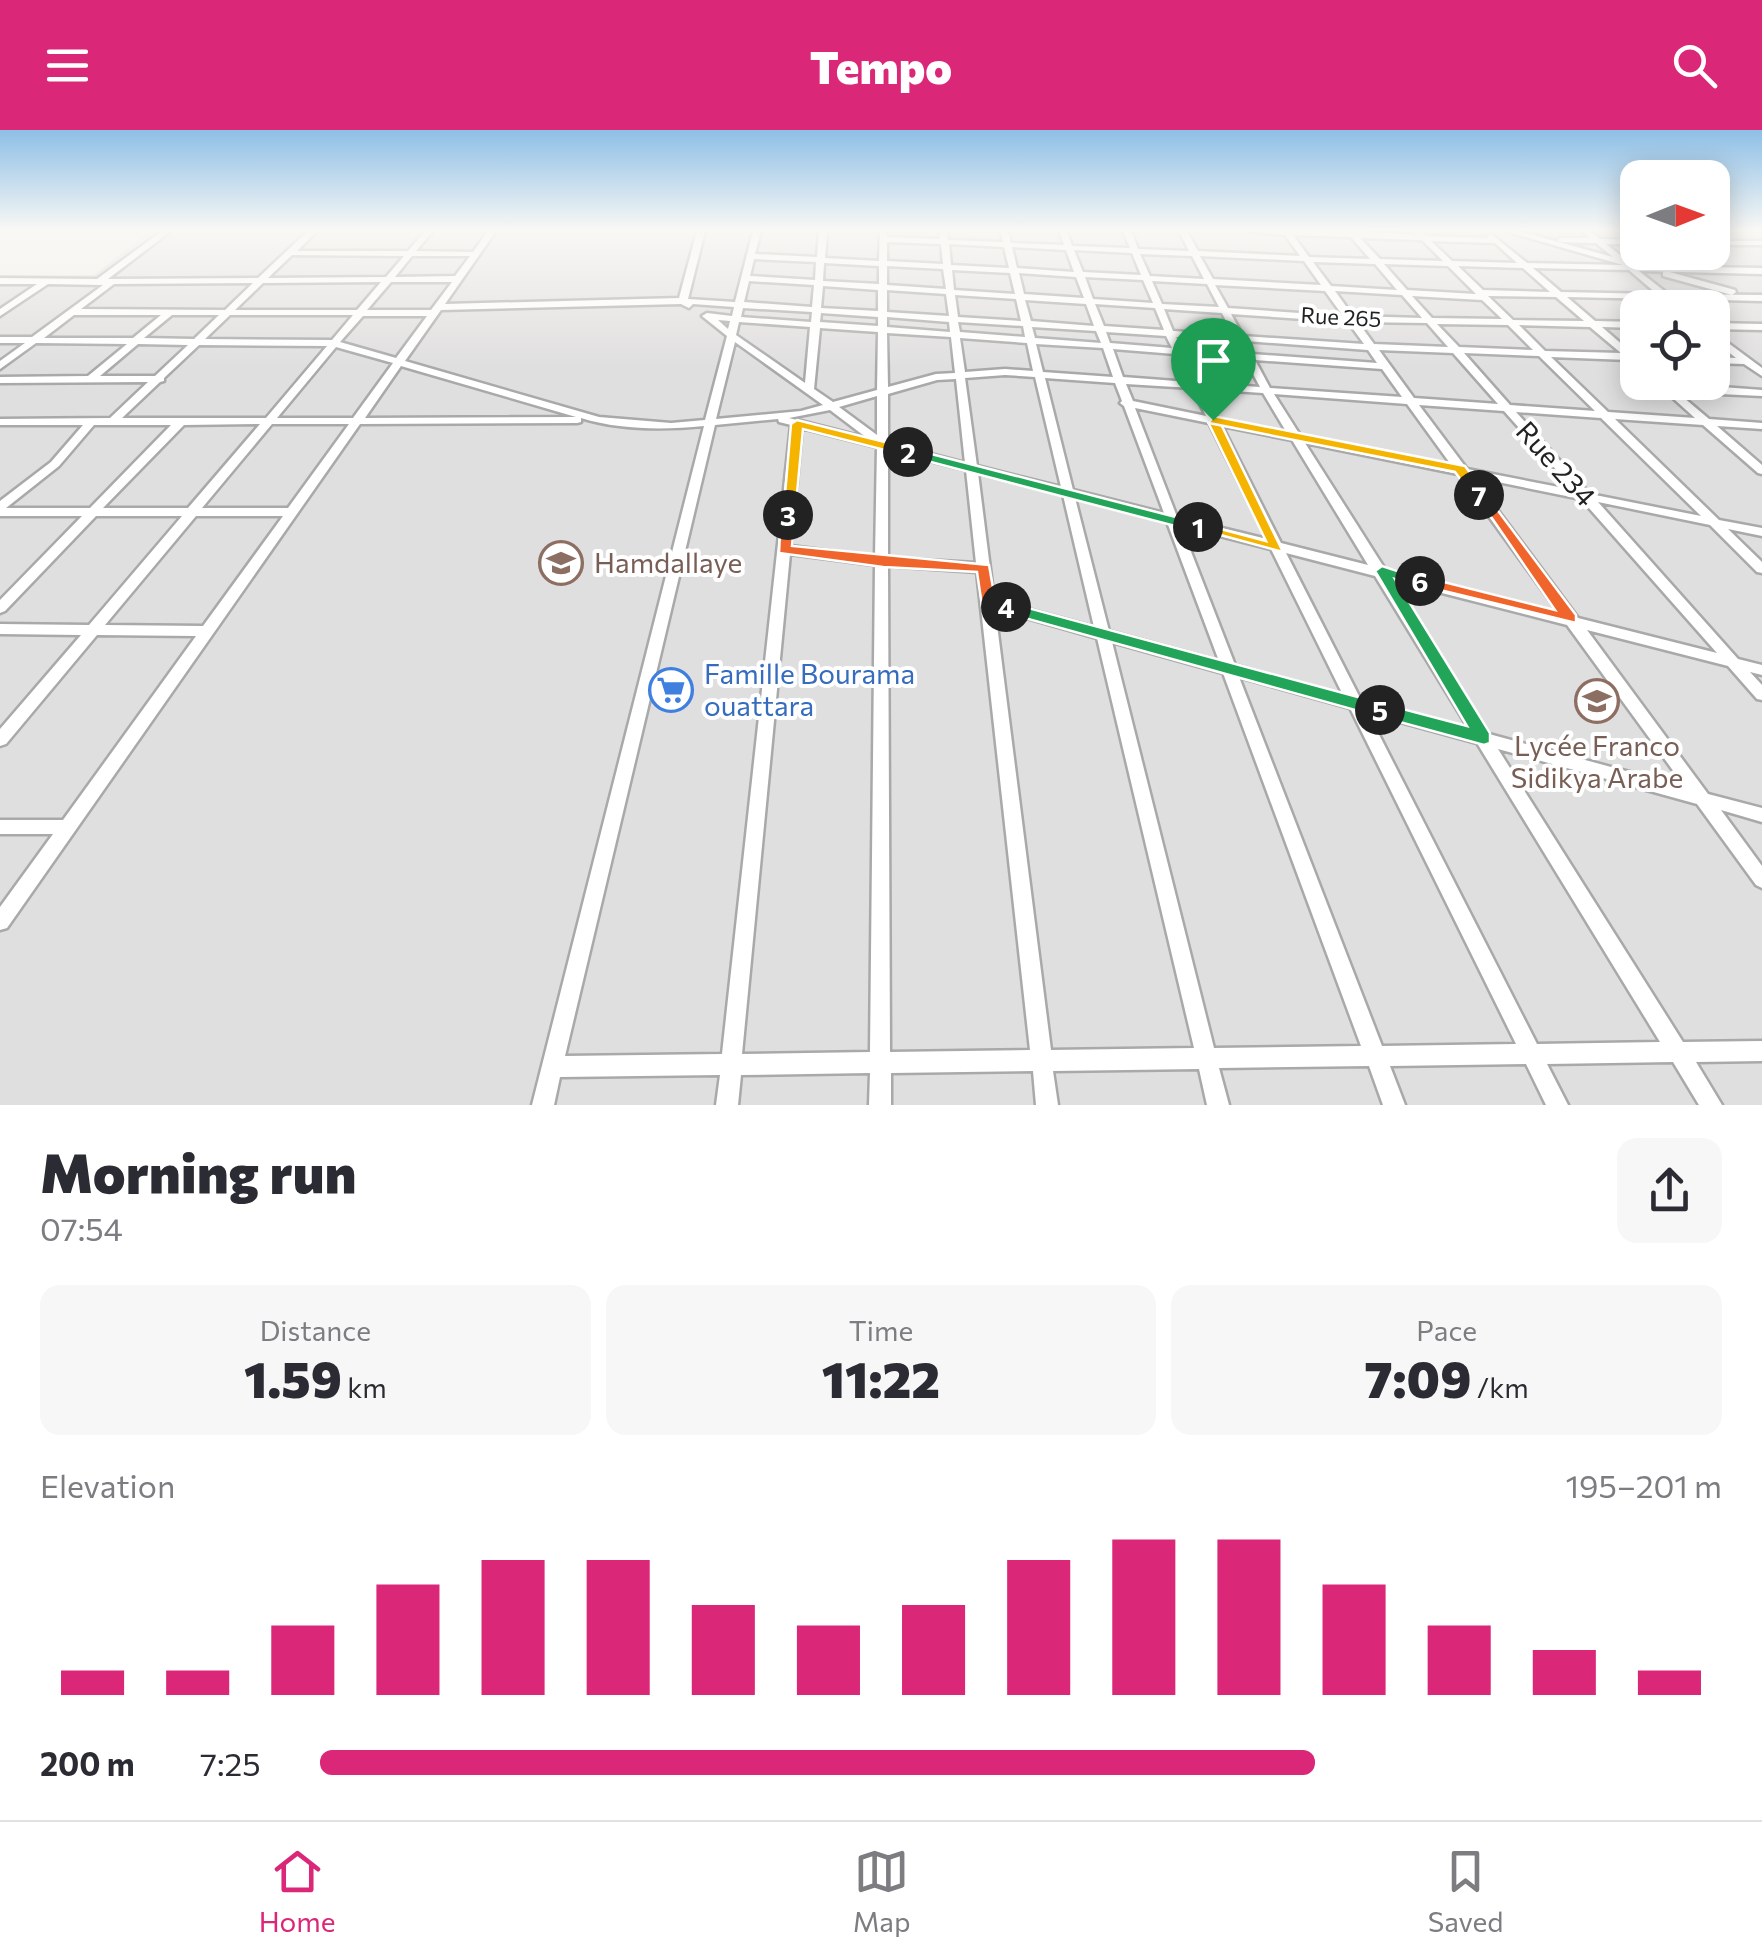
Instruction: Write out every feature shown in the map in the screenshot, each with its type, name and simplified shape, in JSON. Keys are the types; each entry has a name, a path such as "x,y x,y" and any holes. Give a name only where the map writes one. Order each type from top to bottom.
{"street":[{"path":"100,282 107,276"},
{"path":"114,420 267,276"},
{"path":"0,740 265,421 391,276"},
{"path":"0,922 460,276"},
{"path":"683,301 689,276"},
{"path":"810,388 819,276"},
{"path":"880,1105 883,276"},
{"path":"949,276 1047,1105"},
{"path":"1015,276 1218,1105"},
{"path":"1078,276 1394,1105"},
{"path":"1085,276 1405,294 1620,296"},
{"path":"1145,276 1178,351 1557,1105"},
{"path":"1206,276 1266,391 1382,571 1711,1105"},
{"path":"1319,276 1762,880"},
{"name":"Rue 234","path":"1390,276 1762,695"},
{"path":"1463,276 1762,570"},
{"path":"1538,276 1620,347"},
{"path":"1676,276 1756,298 1762,310"},
{"path":"1709,276 1732,292"},
{"path":"543,1105 746,278"},
{"name":"Rue 265","path":"746,278 1350,318 1620,325"},
{"path":"0,280 458,279"},
{"path":"0,314 48,281"},
{"path":"0,366 113,282"},
{"path":"1730,298 1756,298"},
{"path":"683,301 833,404 884,446"},
{"path":"73,312 361,312 683,301 883,312 1030,340 1384,366"},
{"path":"91,379 171,312"},
{"path":"709,317 883,329 1026,323 1371,347 1620,358"},
{"path":"1730,326 1762,327"},
{"path":"0,340 333,342 598,420"},
{"path":"1730,348 1762,373"},
{"path":"1730,361 1762,362"},
{"path":"2,424 114,420 598,420 670,426 802,414 884,388 961,374 1038,374 1762,426"},
{"path":"0,380 160,379"},
{"path":"1730,391 1762,394"},
{"path":"1680,400 1762,471"},
{"path":"1126,403 1762,532"},
{"path":"768,416 1762,670"},
{"path":"0,510 55,464 92,421"},
{"path":"0,608 182,421"},
{"path":"727,1105 797,424"},
{"path":"0,510 292,512"},
{"path":"784,549 883,562 984,568"},
{"path":"988,602 1762,815"},
{"path":"0,629 207,630"},
{"path":"0,827 68,827"},
{"path":"553,1067 1762,1051"}],"shaded area":[{"path":"0,276 1762,276 1762,1105 0,1105"}],"place":[{"name":"Hamdallaye","path":"561,563"},
{"name":"Famille Bourama ouattara","path":"671,690"},
{"name":"Lycée Franco Sidikya Arabe","path":"1597,701"}],"route":[{"path":"1213,420 1460,469 1570,619 1382,571 1484,738 988,602 984,568 883,562 784,549 797,424 1278,548 1213,420"}]}
